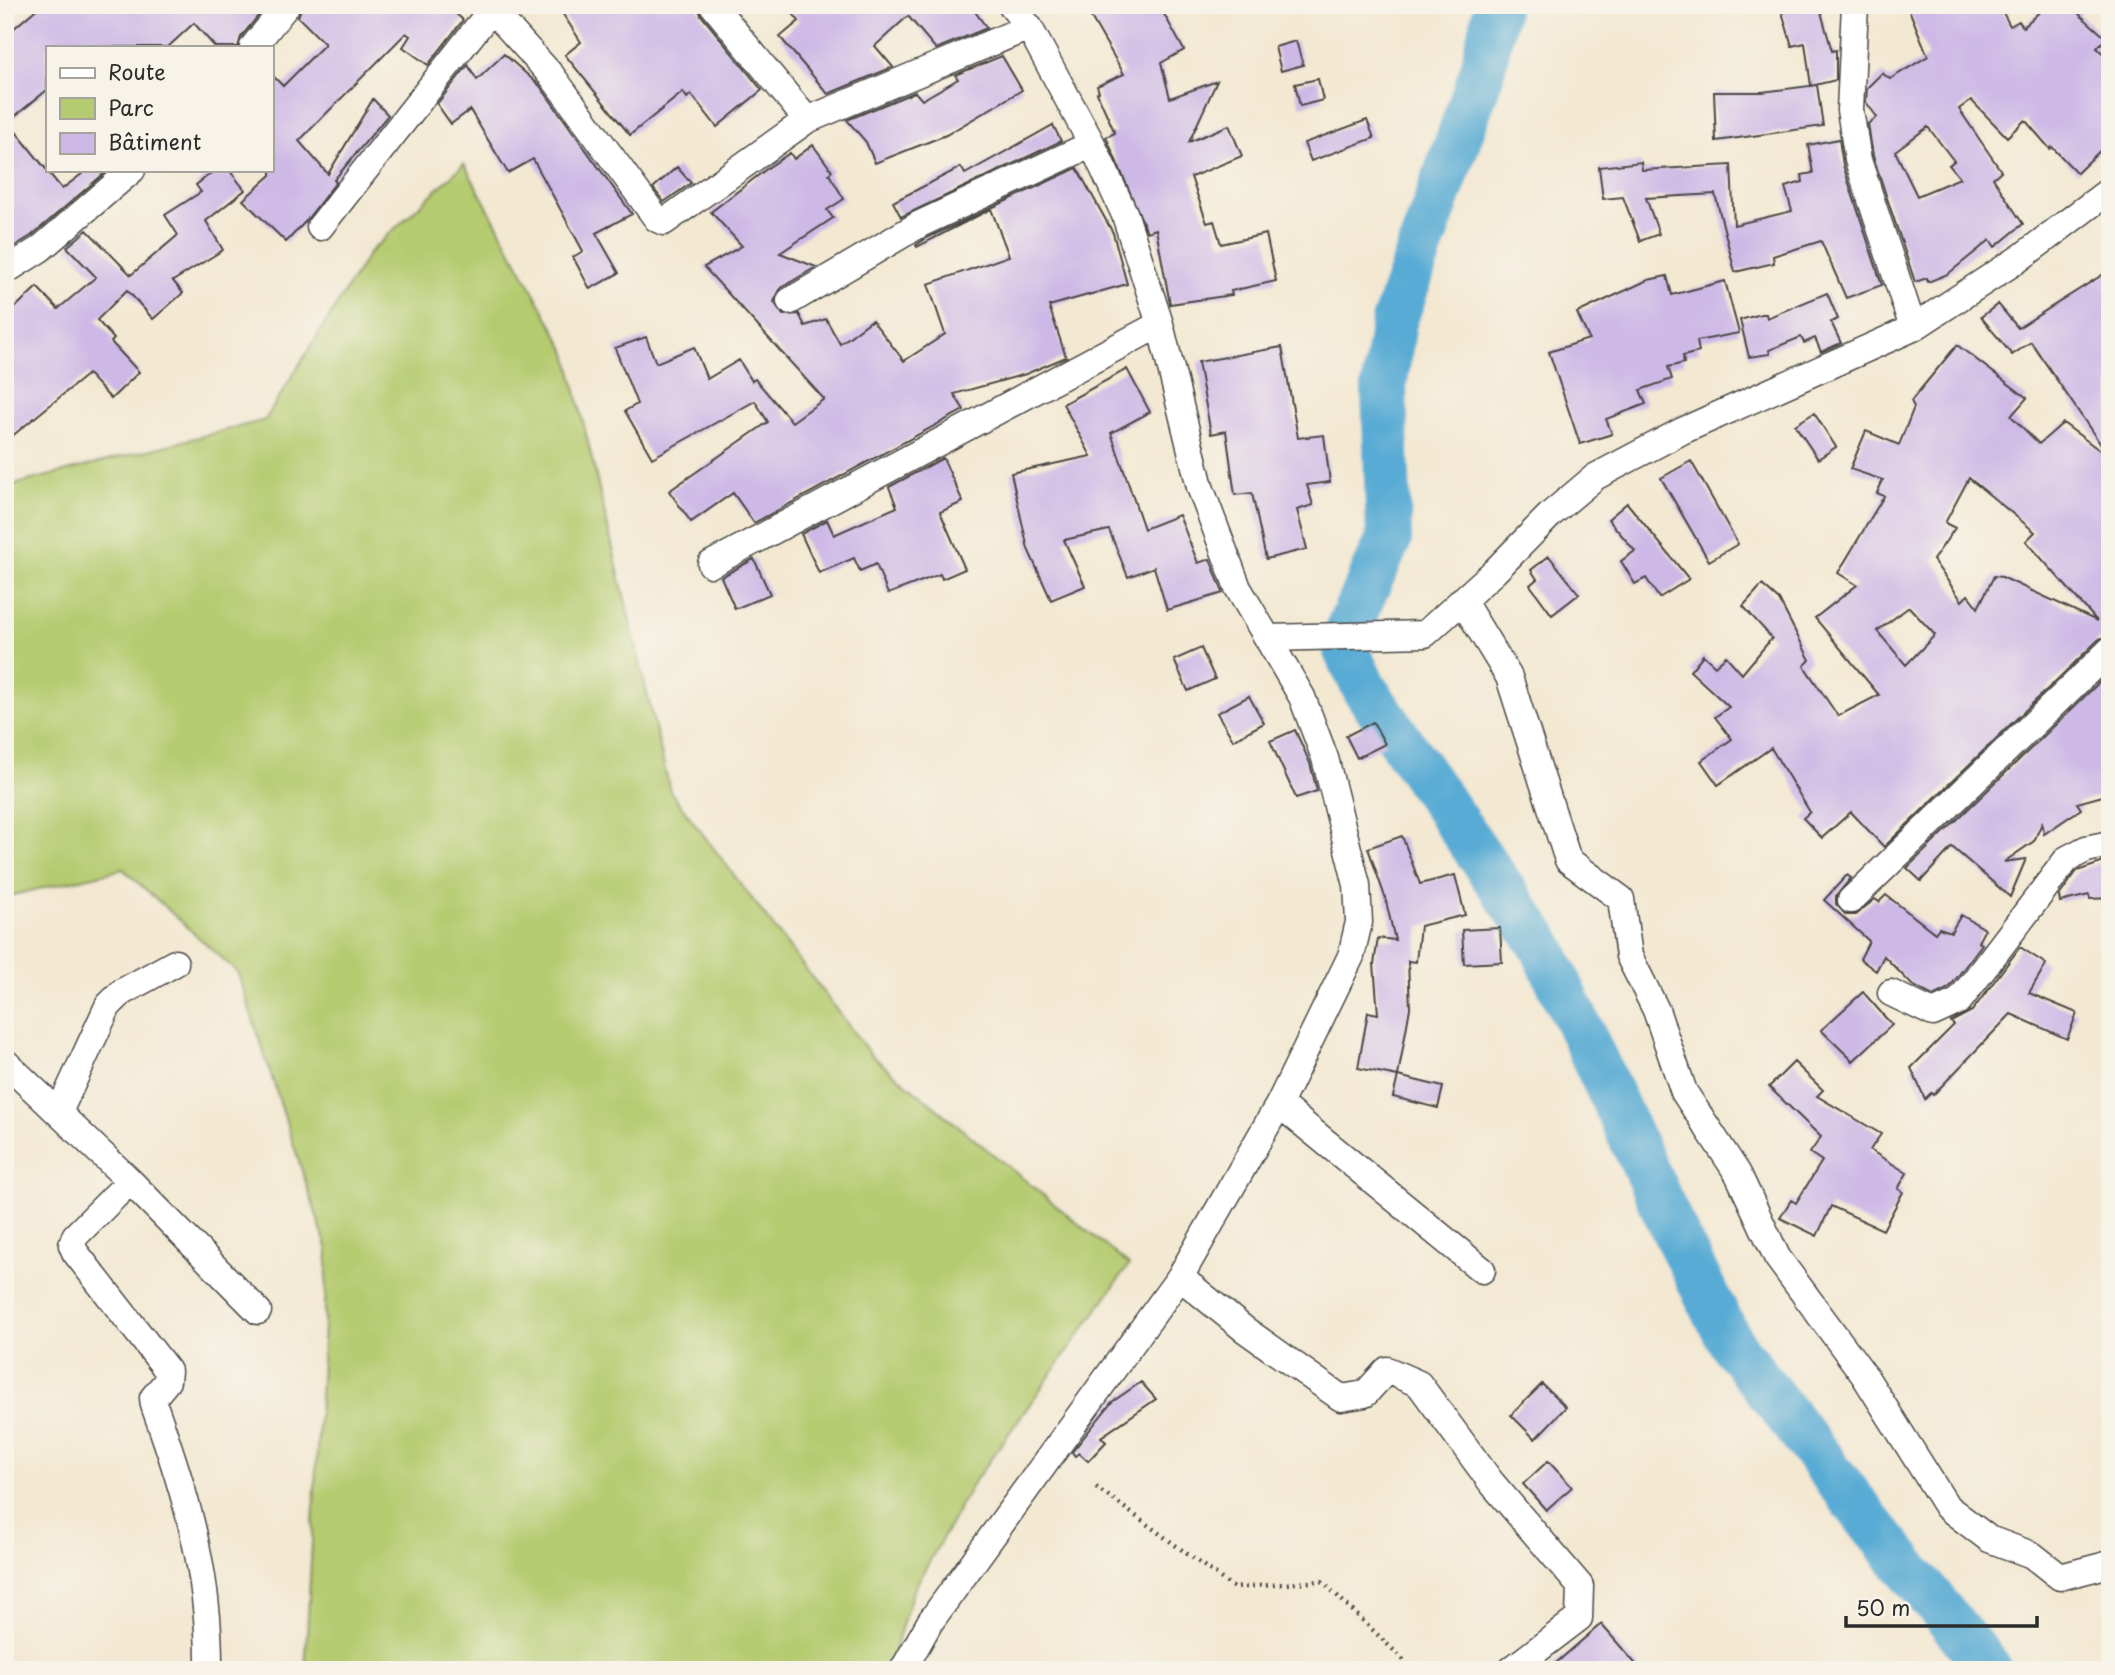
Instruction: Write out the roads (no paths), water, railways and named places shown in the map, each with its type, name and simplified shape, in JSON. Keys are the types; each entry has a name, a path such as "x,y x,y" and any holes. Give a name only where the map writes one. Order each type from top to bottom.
{"street":[{"path":"254,46 287,5"},
{"path":"713,5 807,120"},
{"path":"904,1670 930,1622 1180,1277 1279,1104 1352,956 1359,922 1357,886 1325,758 1302,698 1238,588 1200,487 1160,324 1125,215 1092,144 1029,27 1012,5"},
{"path":"1855,5 1850,110 1858,160 1913,328"},
{"path":"320,227 490,7 552,76 657,219 664,222 807,120 1029,27"},
{"path":"790,301 920,224 1092,144"},
{"path":"5,271 50,241 130,172"},
{"path":"1269,638 1425,634 1495,571 1551,514 1595,477 1682,432 1913,328 2020,258 2110,190"},
{"path":"710,564 1160,324"},
{"path":"1462,600 1508,677 1568,860 1621,899 1629,956 1657,1010 1684,1092 1738,1174 1777,1257 1864,1376 1947,1507 1989,1539 2032,1555 2060,1577 2110,1564"},
{"path":"1851,900 2110,650"},
{"path":"1891,993 1933,1013 1959,1000 2067,859 2086,849 2110,844"},
{"path":"59,1112 108,1006 122,992 175,963"},
{"path":"5,1062 130,1181 258,1311"},
{"path":"1279,1104 1482,1270"},
{"path":"130,1181 75,1236 72,1245 168,1371 167,1381 153,1398 179,1475 200,1553 210,1623 209,1670"},
{"path":"1180,1277 1244,1329 1341,1398 1365,1394 1387,1370 1419,1384 1491,1482 1580,1586 1579,1618 1511,1670"}],"waterway":[{"path":"1497,5 1481,75 1394,322 1384,386 1389,539 1349,626 1346,651 1366,691 1542,946 1678,1239 1731,1343 1871,1524 1990,1670"}]}
